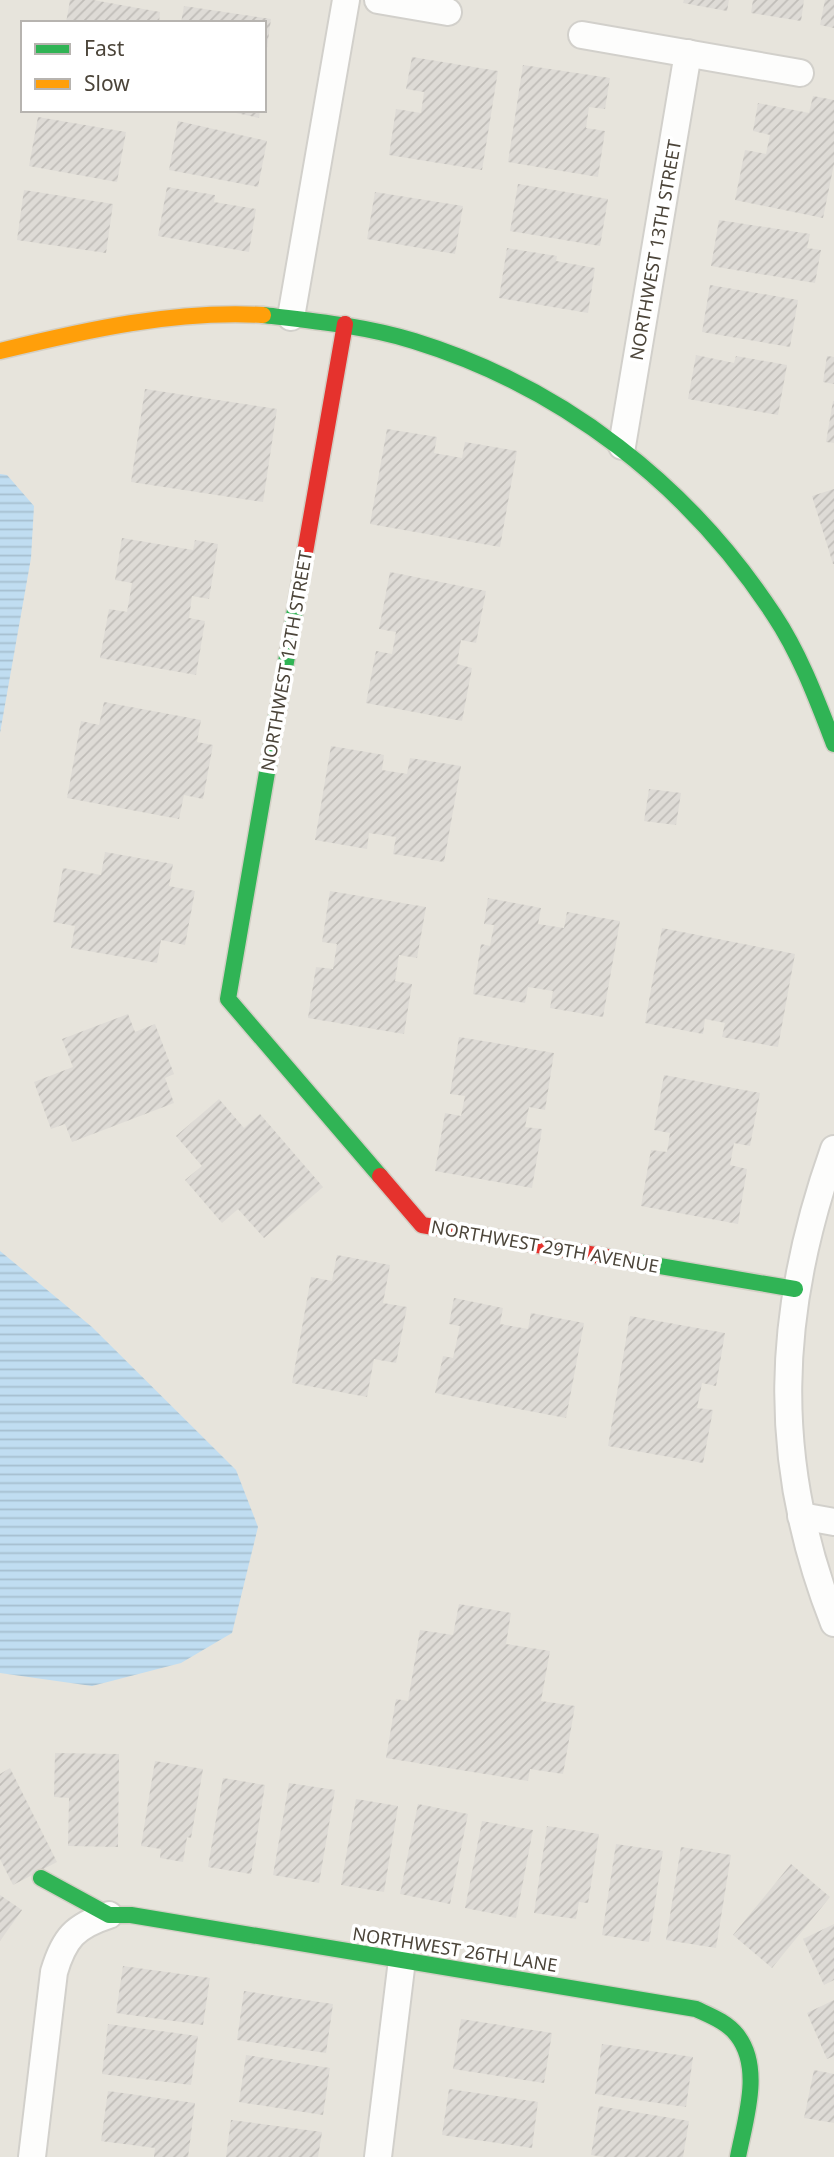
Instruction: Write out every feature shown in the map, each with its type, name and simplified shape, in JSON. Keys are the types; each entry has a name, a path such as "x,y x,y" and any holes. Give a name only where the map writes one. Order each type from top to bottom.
{"street":[{"path":"291,317 346,0"},
{"path":"378,0 448,12"},
{"path":"582,35 800,73"},
{"name":"NORTHWEST 13TH STREET","path":"622,446 688,53"},
{"path":"0,351 61,336 184,317 258,315 345,324 379,331 450,352 518,381 582,418 622,446 683,500 732,555 774,616 804,670 834,744"},
{"name":"NORTHWEST 12TH STREET","path":"228,999 345,324"},
{"name":"NORTHWEST 29TH AVENUE","path":"228,999 422,1225 795,1289"},
{"path":"834,1149 828,1184 802,1254 795,1289 788,1359 791,1457 801,1516 819,1586 834,1623"},
{"path":"801,1516 834,1522"},
{"name":"NORTHWEST 26TH LANE","path":"41,1878 110,1915 144,1917 696,2009 717,2016 734,2029 746,2046 751,2067 738,2157"},
{"path":"32,2157 54,1972 60,1951 72,1934 90,1922 110,1915"},
{"path":"378,2157 402,1960"}],"shaded area":[{"path":"0,0 834,0 834,2157 0,2157"}],"water":[{"path":"0,474 7,475 34,506 31,558 0,733"},
{"path":"0,1251 92,1327 236,1470 258,1527 232,1633 181,1663 92,1686 0,1673"}],"building":[{"path":"70,0 93,0 160,12 159,21 66,21"},
{"path":"684,0 729,0 727,11 683,3"},
{"path":"753,0 804,0 801,21 751,13"},
{"path":"825,0 834,0 834,28 820,25"},
{"path":"184,6 271,19 266,55 266,21 181,21"},
{"path":"412,57 498,71 482,170 389,155 396,109 421,113 424,92 406,89"},
{"path":"523,65 610,78 605,109 589,107 586,128 605,131 598,177 508,162"},
{"path":"813,96 834,100 834,164 823,218 735,200 745,150 766,154 770,135 753,131 758,103 809,113"},
{"path":"231,112 260,112 259,118"},
{"path":"38,117 126,132 117,182 29,166"},
{"path":"178,121 267,141 258,187 169,170"},
{"path":"518,184 608,199 600,246 510,231"},
{"path":"167,187 215,195 214,202 256,209 249,252 158,236"},
{"path":"24,190 113,204 106,253 17,240"},
{"path":"375,192 463,206 455,254 367,239"},
{"path":"719,220 810,234 807,248 821,250 815,283 711,266"},
{"path":"507,248 557,256 556,261 595,268 588,313 499,298"},
{"path":"710,285 798,300 790,347 702,332"},
{"path":"696,355 734,363 736,356 787,365 778,415 688,399"},
{"path":"827,356 834,357 834,384 823,382"},
{"path":"145,389 277,409 263,502 131,482"},
{"path":"834,401 834,443 826,442"},
{"path":"387,429 437,437 434,453 462,458 465,442 517,451 500,547 370,524"},
{"path":"834,489 834,564 833,564 812,496"},
{"path":"122,538 193,550 195,540 218,544 209,599 192,596 189,618 205,621 196,675 100,658 109,609 127,612 132,583 115,580"},
{"path":"390,572 486,591 476,643 461,640 457,664 472,668 462,721 366,703 376,651 392,654 396,632 379,629"},
{"path":"104,702 201,720 197,742 213,745 203,799 184,795 179,819 67,798 81,721 99,725"},
{"path":"331,746 384,755 382,770 407,774 410,758 461,766 444,862 393,854 396,837 369,833 367,849 315,840"},
{"path":"649,789 681,793 676,825 644,821"},
{"path":"105,852 173,864 169,886 195,891 185,945 161,940 157,963 71,948 75,926 53,922 63,868 101,875"},
{"path":"330,891 426,907 417,958 399,955 395,981 412,984 404,1034 308,1018 316,967 333,969 337,944 322,942"},
{"path":"488,898 541,908 538,924 564,928 567,912 620,921 603,1017 550,1008 553,991 528,987 525,1003 473,994 481,944 490,946 494,925 484,924"},
{"path":"662,928 795,954 778,1047 722,1037 725,1023 705,1019 703,1034 645,1023"},
{"path":"128,1014 135,1032 155,1024 174,1074 165,1078 174,1103 72,1142 65,1124 51,1129 34,1082 73,1067 62,1039"},
{"path":"459,1037 554,1053 545,1110 529,1107 525,1127 542,1129 532,1188 435,1171 445,1113 461,1116 465,1096 450,1094"},
{"path":"664,1075 760,1093 750,1146 734,1143 730,1165 747,1169 738,1224 641,1206 651,1150 667,1152 670,1133 654,1130"},
{"path":"219,1099 244,1128 260,1114 323,1187 264,1238 238,1209 222,1223 185,1180 202,1166 176,1136"},
{"path":"337,1255 390,1265 383,1303 407,1307 396,1363 374,1359 367,1397 292,1383 311,1277 332,1281"},
{"path":"454,1298 503,1308 500,1324 528,1329 531,1313 584,1323 566,1418 435,1393 443,1356 453,1358 460,1326 449,1324"},
{"path":"630,1316 725,1333 716,1386 702,1383 697,1408 713,1410 703,1463 608,1446"},
{"path":"459,1604 511,1613 506,1644 550,1651 541,1701 575,1706 563,1774 530,1769 528,1781 386,1758 396,1699 408,1701 420,1630 453,1635"},
{"path":"55,1753 119,1754 118,1847 68,1846 69,1798 54,1797"},
{"path":"155,1761 203,1769 191,1838 187,1837 183,1862 160,1858 161,1849 141,1846"},
{"path":"10,1768 57,1862 13,1885 0,1859 0,1774"},
{"path":"223,1778 265,1785 251,1874 208,1867"},
{"path":"289,1783 335,1790 319,1883 273,1875"},
{"path":"356,1799 398,1806 384,1892 341,1885"},
{"path":"418,1804 468,1814 450,1904 400,1894"},
{"path":"482,1821 533,1830 516,1918 465,1908"},
{"path":"547,1826 599,1834 588,1903 579,1902 576,1919 534,1913"},
{"path":"616,1844 663,1851 649,1942 602,1935"},
{"path":"681,1847 731,1855 716,1948 666,1940"},
{"path":"791,1864 830,1897 772,1968 733,1935"},
{"path":"0,1895 22,1910 0,1941"},
{"path":"834,1924 834,1980 824,1985 803,1939"},
{"path":"123,1966 210,1978 203,2025 116,2013"},
{"path":"244,1991 333,2004 326,2053 237,2040"},
{"path":"834,2000 834,2056 827,2059 807,2013"},
{"path":"461,2019 552,2033 544,2083 453,2069"},
{"path":"108,2024 198,2036 191,2085 102,2074"},
{"path":"602,2044 693,2057 686,2107 595,2094"},
{"path":"246,2055 330,2068 323,2115 239,2102"},
{"path":"814,2070 834,2074 834,2123 804,2118"},
{"path":"449,2089 538,2102 532,2148 442,2135"},
{"path":"108,2091 195,2103 188,2157 154,2157 155,2148 101,2141"},
{"path":"599,2106 689,2121 683,2157 591,2155"},
{"path":"231,2120 322,2132 318,2157 226,2157"}],"traffic: fast":[{"path":"263,315 377,331 469,361 521,385 571,414 618,447 662,483 703,524 740,568 792,645 834,744"},
{"path":"301,575 228,999 380,1176"},
{"path":"630,1261 795,1289"},
{"path":"41,1878 109,1915 131,1915 696,2009 728,2026 745,2048 751,2078 750,2094 738,2157"}],"traffic: slow":[{"path":"0,351 130,323 196,316 263,315"}],"traffic: jam":[{"path":"301,575 345,324"},
{"path":"380,1176 422,1225 630,1261"}]}
